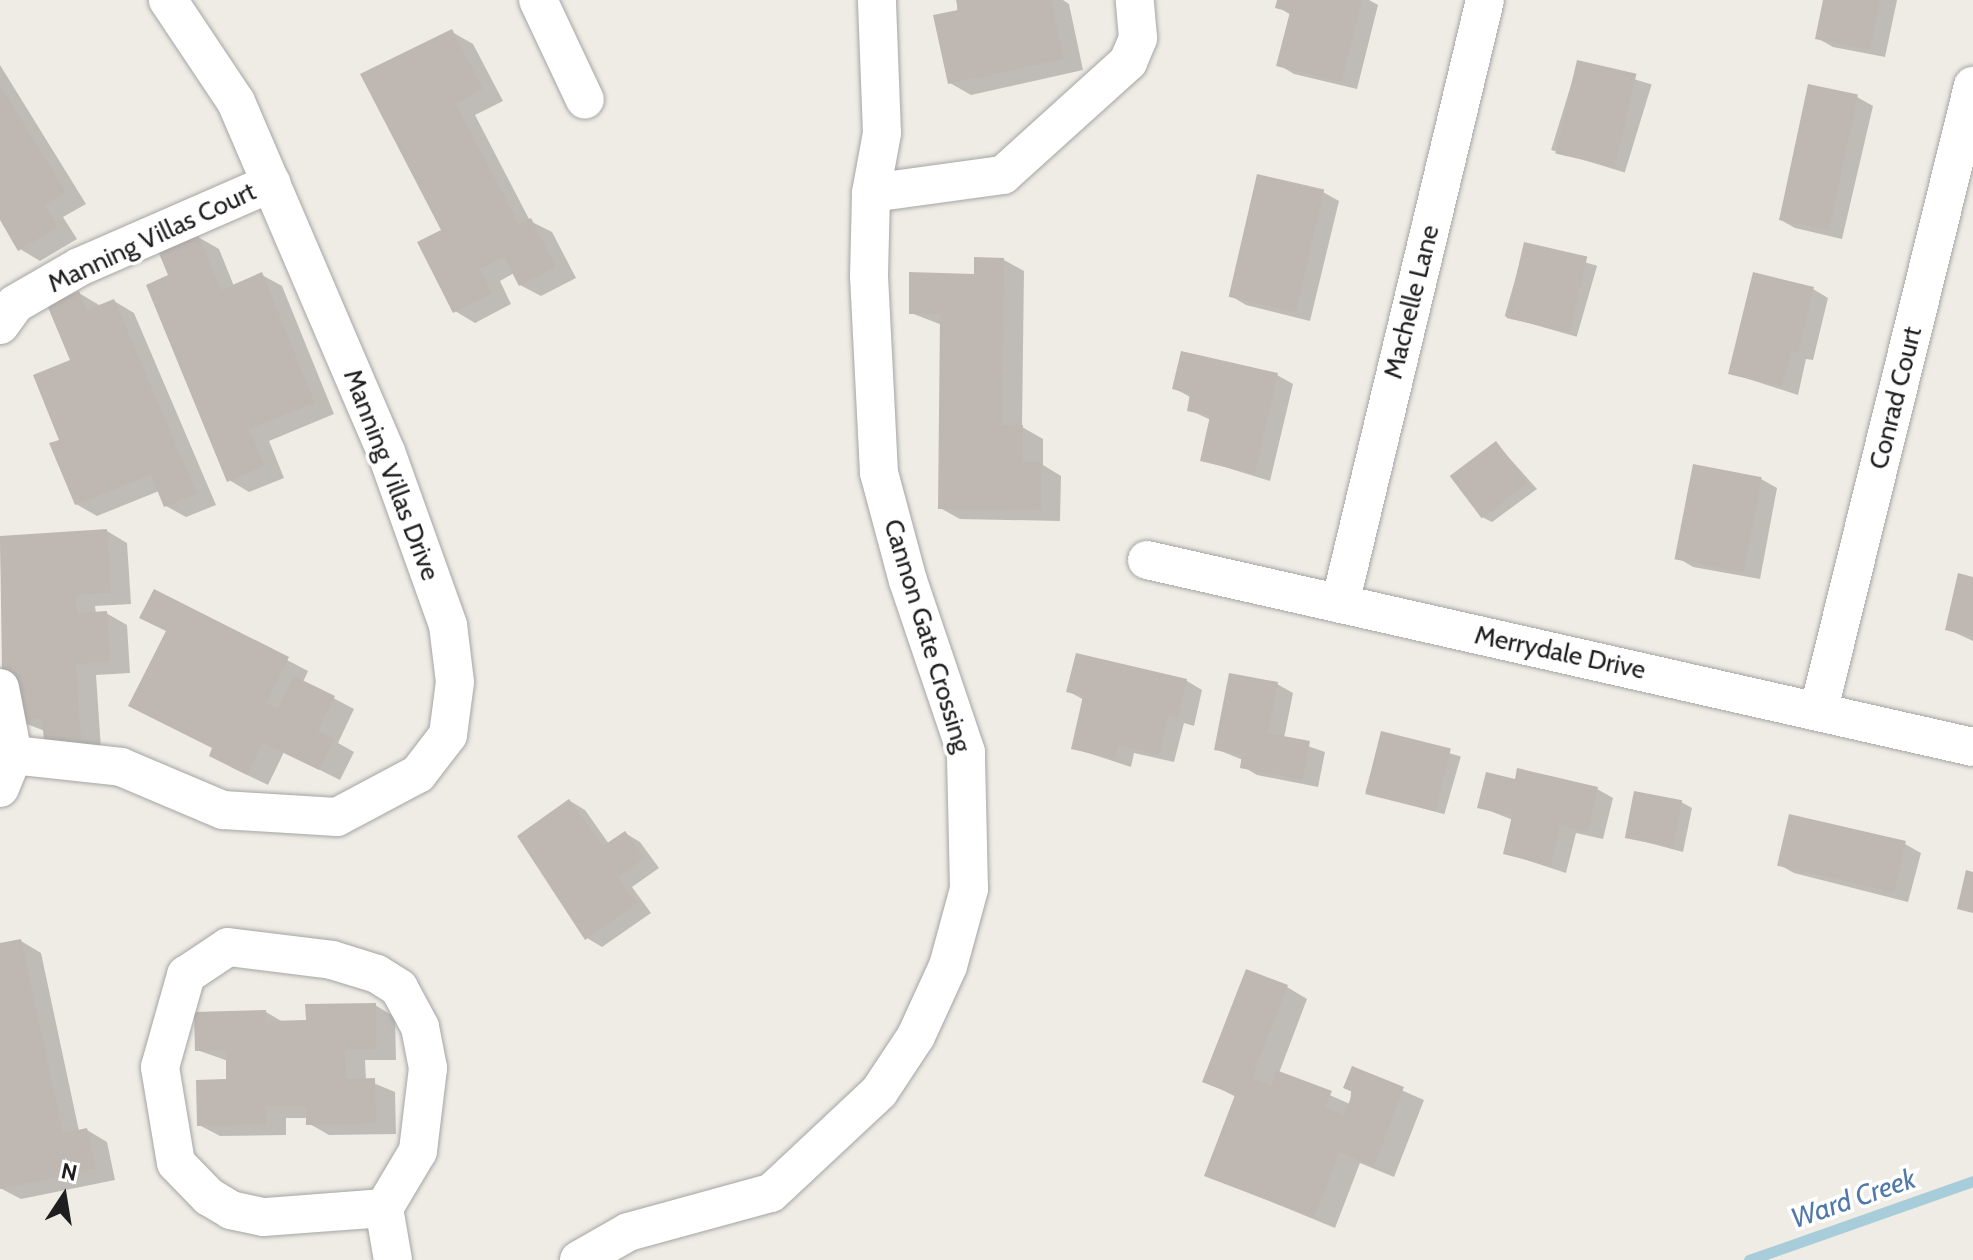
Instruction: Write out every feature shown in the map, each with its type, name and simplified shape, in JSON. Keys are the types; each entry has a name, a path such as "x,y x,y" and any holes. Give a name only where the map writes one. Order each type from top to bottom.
{"street":[{"name":"Manning Villas Drive","path":"6,771 121,767 223,810 337,817 418,774 448,735 455,682 448,625 386,452 236,102 168,0"},
{"path":"538,0 585,100"},
{"name":"Cannon Gate Crossing","path":"579,1260 628,1232 771,1193 879,1092 916,1036 948,966 969,889 966,752 908,581 879,473 869,276 871,193 882,133 877,0"},
{"path":"871,193 1003,175 1128,62 1138,38 1135,0"},
{"name":"Machelle Lane","path":"1340,604 1485,0"},
{"name":"Conrad Court","path":"1819,709 1973,86"},
{"name":"Manning Villas Court","path":"0,325 15,304 79,267 271,183"},
{"name":"Merrydale Drive","path":"1147,560 1819,709 1973,747"},
{"path":"0,688 6,771"},
{"path":"384,1208 263,1217 231,1210 190,1181 176,1163 166,1127 160,1067 186,975 228,947 332,960 377,974 399,988 420,1027 428,1068 418,1151 384,1208 393,1260"}],"building":[{"path":"956,0 1051,0 1064,59 948,84 933,15 958,10"},
{"path":"1277,0 1362,0 1341,82 1276,66 1290,12 1275,8"},
{"path":"1823,0 1880,0 1870,50 1815,39"},
{"path":"452,29 483,89 456,104 519,224 531,218 556,267 519,286 504,257 480,269 492,293 453,313 417,242 441,230 360,74"},
{"path":"1577,60 1636,74 1615,167 1555,154"},
{"path":"1808,84 1858,95 1829,231 1779,220"},
{"path":"0,85 66,192 44,205 58,227 18,251 0,220"},
{"path":"1257,174 1324,190 1296,312 1229,297"},
{"path":"198,235 221,290 262,272 315,403 249,429 265,466 227,482 146,285 168,275 158,251"},
{"path":"1524,242 1587,257 1570,333 1506,318"},
{"path":"974,257 1004,258 1002,425 1023,425 1023,462 1041,462 1041,510 938,509 940,314 909,314 909,272 974,274"},
{"path":"1753,272 1814,287 1798,353 1791,351 1782,387 1728,374"},
{"path":"79,291 87,310 114,299 197,494 164,507 151,475 75,505 49,443 59,440 33,375 70,360 47,305"},
{"path":"1181,351 1278,373 1255,474 1200,461 1210,416 1187,411 1190,394 1172,389"},
{"path":"1496,441 1528,483 1482,518 1450,476"},
{"path":"1693,464 1762,477 1743,573 1674,559"},
{"path":"107,529 111,593 76,595 77,613 107,611 110,662 76,664 81,739 44,741 42,719 14,721 10,670 2,670 0,536"},
{"path":"1958,573 1973,577 1973,637 1945,630"},
{"path":"154,589 289,657 266,703 278,708 294,676 335,696 318,730 335,739 319,770 263,743 247,775 209,756 212,748 128,706 166,631 139,618"},
{"path":"1076,653 1187,679 1178,718 1168,716 1159,755 1118,745 1115,759 1071,749 1083,696 1066,692"},
{"path":"1229,673 1278,682 1268,733 1310,741 1303,780 1240,768 1242,755 1214,750"},
{"path":"1381,731 1451,748 1435,811 1365,794"},
{"path":"1517,768 1598,787 1588,832 1560,825 1551,866 1503,854 1512,816 1477,808 1486,772 1515,779"},
{"path":"1634,791 1682,800 1673,847 1625,838"},
{"path":"569,799 603,846 625,831 645,858 618,877 637,903 585,940 517,836"},
{"path":"1789,814 1906,841 1894,893 1777,866"},
{"path":"1966,870 1973,872 1973,913 1957,909"},
{"path":"21,939 63,1133 87,1128 96,1169 0,1189 0,943"},
{"path":"1246,969 1288,985 1252,1078 1271,1085 1276,1070 1332,1091 1325,1108 1344,1115 1353,1092 1343,1088 1352,1066 1404,1087 1374,1166 1339,1153 1314,1218 1204,1176 1235,1095 1202,1082"},
{"path":"376,1003 376,1049 345,1050 346,1079 375,1078 376,1123 306,1125 306,1107 266,1107 267,1124 197,1126 196,1080 226,1079 226,1050 195,1051 194,1012 266,1010 267,1021 306,1020 305,1004"}],"waterway":[{"name":"Ward Creek","path":"1749,1260 1973,1181"}]}
